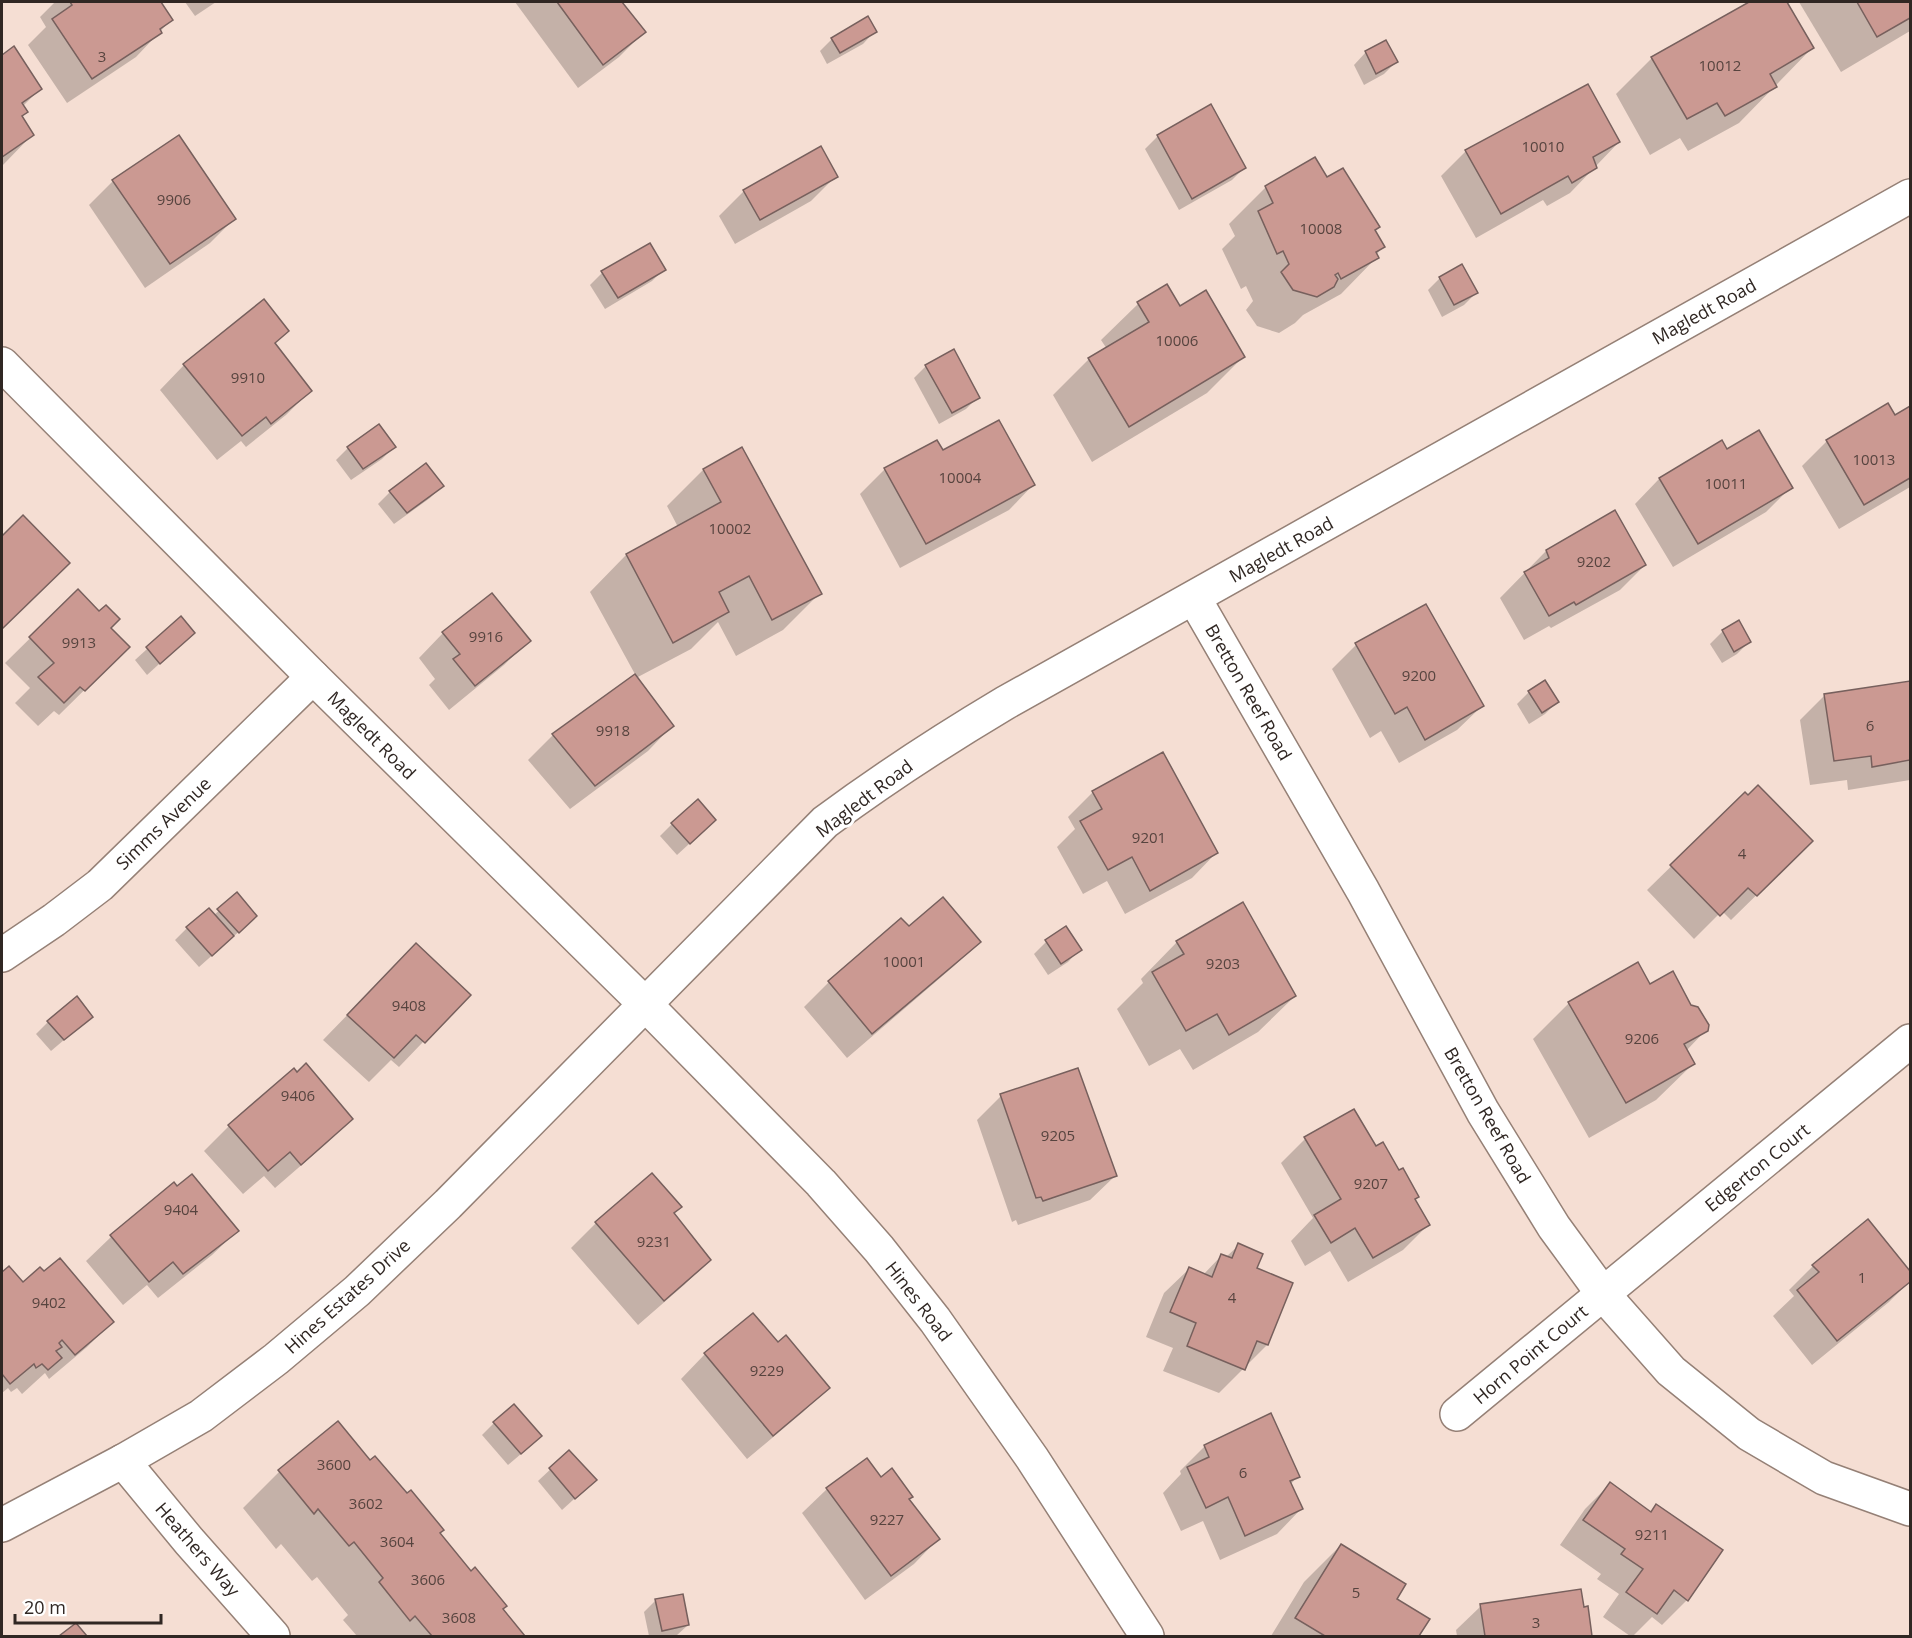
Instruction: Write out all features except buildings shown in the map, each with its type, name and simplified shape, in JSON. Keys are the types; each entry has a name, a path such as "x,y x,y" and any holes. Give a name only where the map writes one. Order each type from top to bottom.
{"street":[{"name":"Magledt Road","path":"2,364 313,677 645,1004 825,822 931,748 1005,703 1911,195"},
{"name":"Bretton Reef Road","path":"1194,598 1363,891 1483,1112 1554,1227 1603,1294 1671,1371 1749,1434 1824,1478 1911,1509"},
{"name":"Simms Avenue","path":"2,954 54,920 100,885 313,677"},
{"name":"Hines Estates Drive","path":"2,1525 123,1461 201,1416 276,1359 357,1291 448,1204 645,1004"},
{"name":"Hines Road","path":"645,1004 821,1183 900,1275 1006,1420 1147,1636"},
{"name":"Edgerton Court","path":"1603,1294 1911,1041"},
{"name":"Horn Point Court","path":"1457,1414 1603,1294"},
{"name":"Heathers Way","path":"123,1461 189,1541 273,1636"}]}
